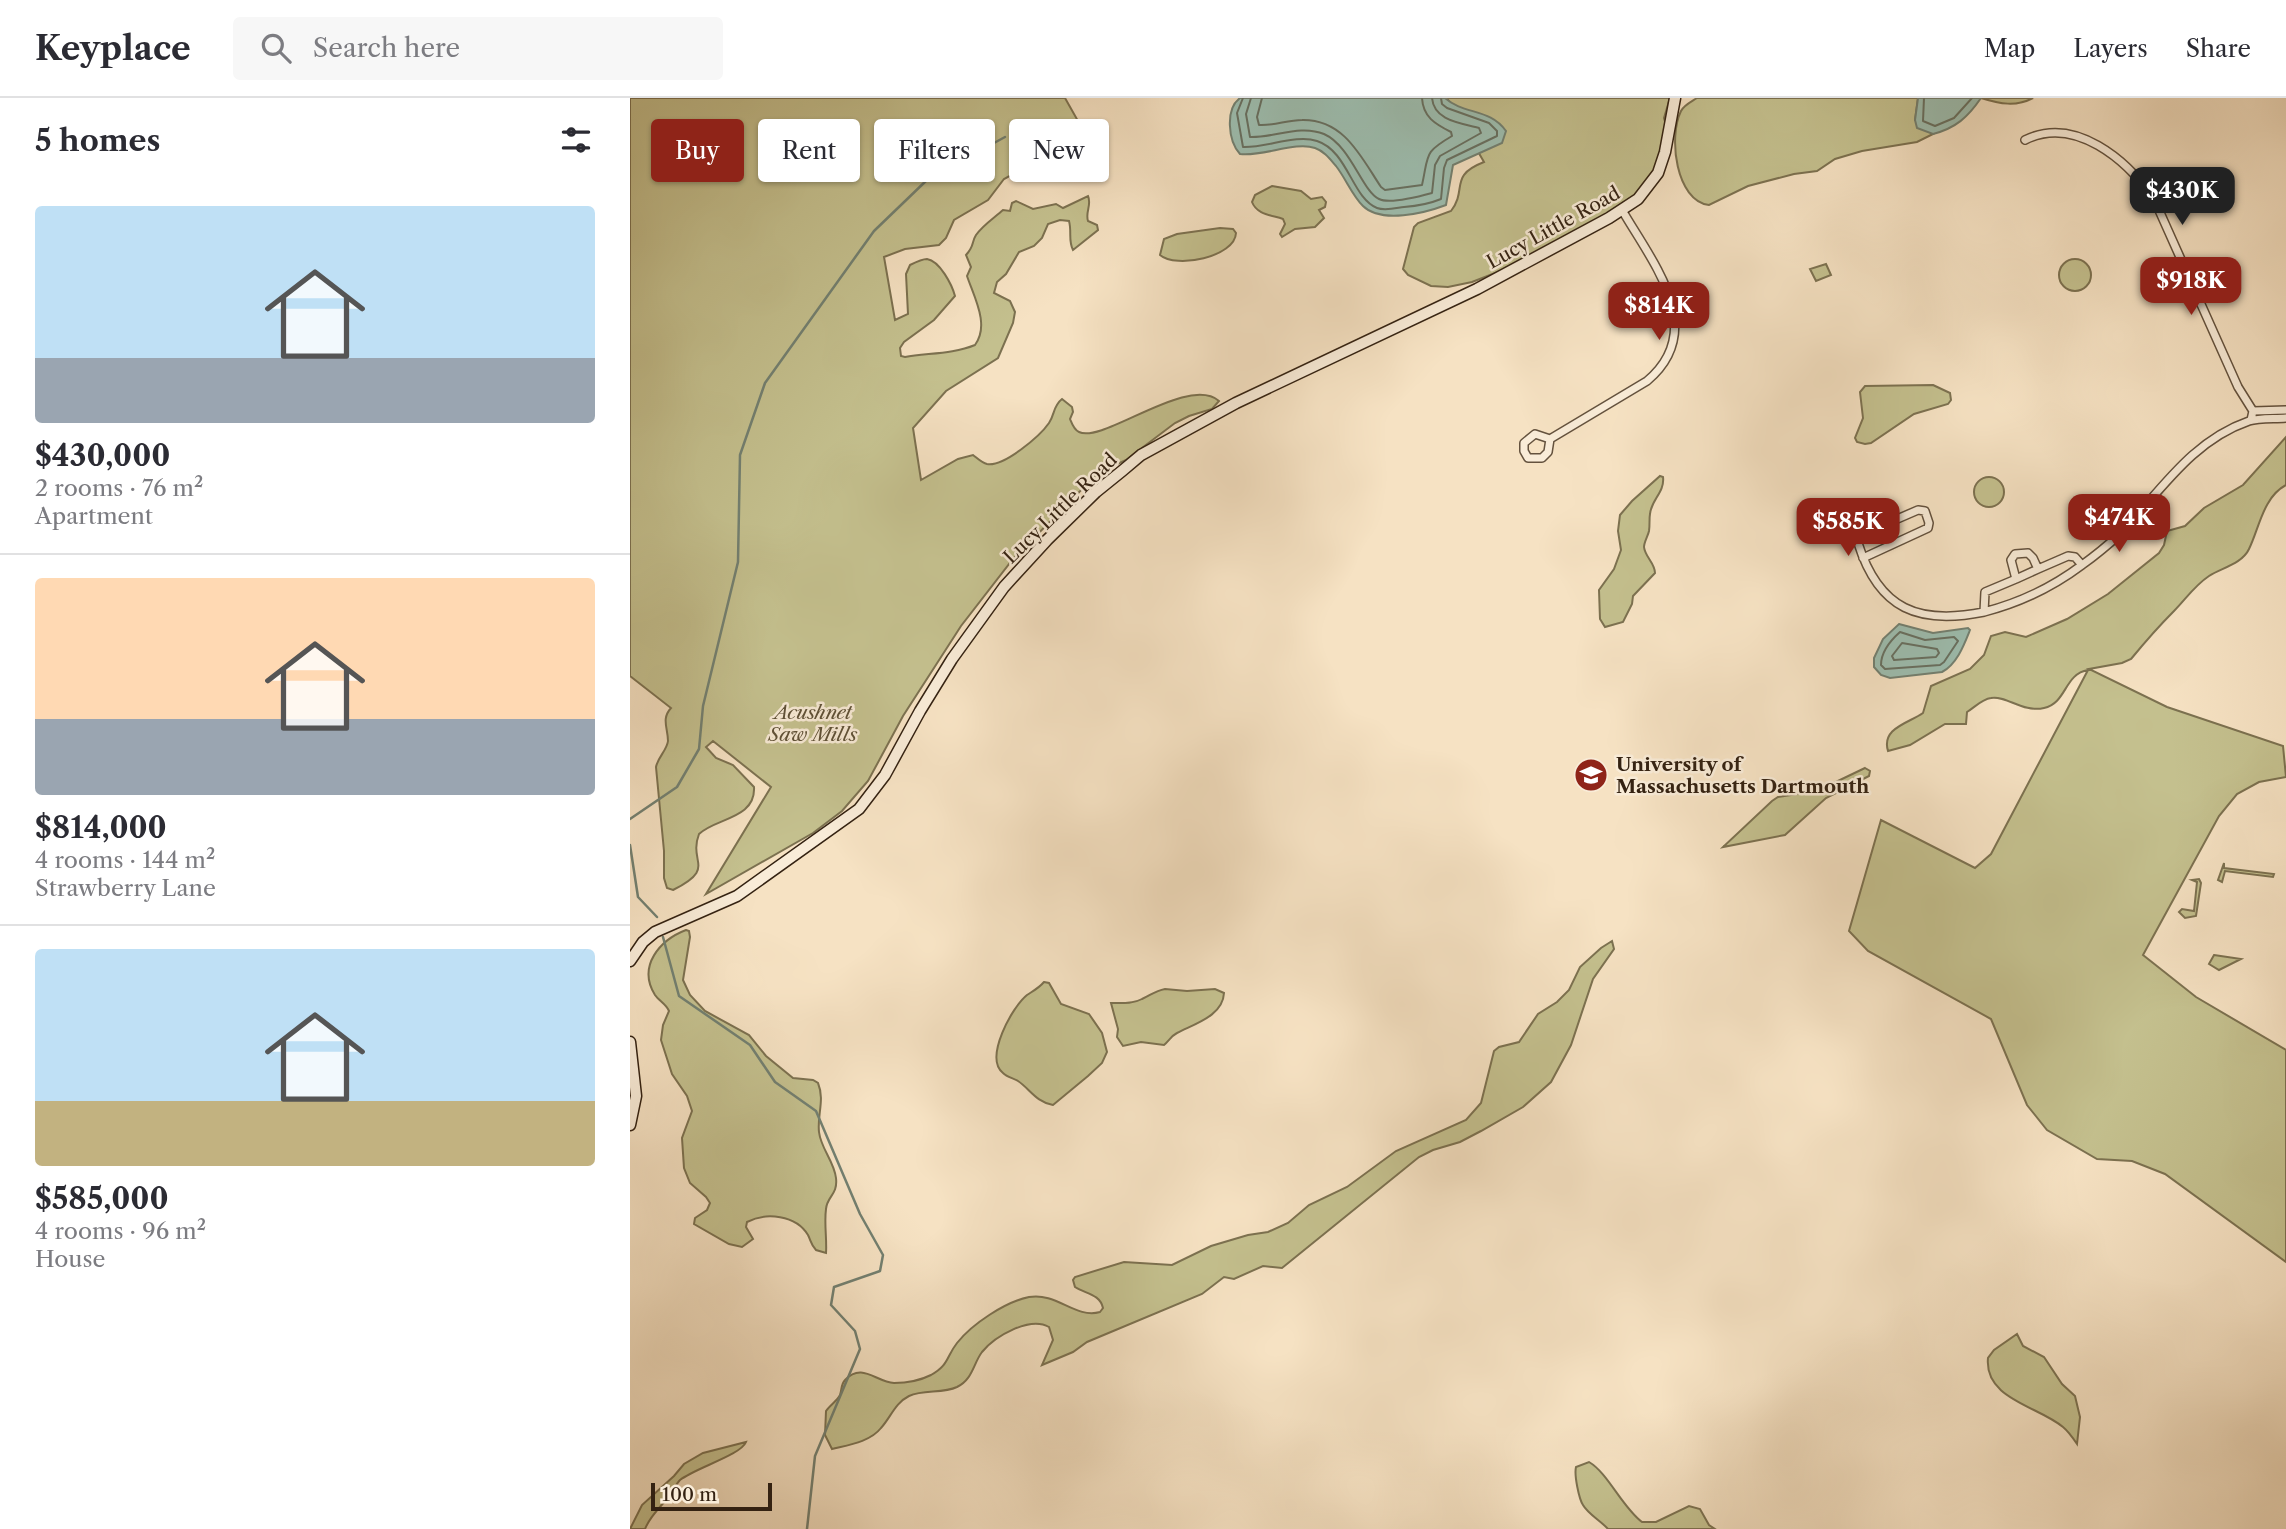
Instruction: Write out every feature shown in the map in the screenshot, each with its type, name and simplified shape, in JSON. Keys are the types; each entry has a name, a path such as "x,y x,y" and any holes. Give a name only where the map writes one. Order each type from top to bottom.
{"street":[{"name":"Lucy Little Road","path":"630,961 643,942 655,932 737,896 859,809 885,775 920,711 953,659 1004,587 1096,492 1141,455 1236,403 1477,289 1638,199 1658,173 1665,152 1675,98"},
{"path":"2025,140 2051,132 2079,138 2112,155 2137,177 2154,199 2252,416"},
{"path":"1550,439 1647,381 1657,373 1671,352 1675,324 1671,296 1622,209"},
{"path":"1863,558 1923,532 1929,523 1925,511 1911,512 1866,533 1858,543 1863,558 1875,583 1885,595 1908,610 1937,617 1984,611 2012,603 2049,586 2082,565 2120,534 2194,452 2252,416 2286,410"},
{"path":"2252,416 2286,418"},
{"path":"2016,579 2011,560 2015,554 2028,553 2038,569"},
{"path":"1984,611 1985,592 2068,556 2075,557 2082,565"},
{"path":"630,1042 636,1096 630,1125"}],"green space":[{"name":"Acushnet Saw Mills","path":"630,98 1065,98 1077,119 1009,119 1009,176 988,200 954,220 946,238 939,245 905,249 884,257 895,320 908,314 906,274 910,265 927,259 941,269 948,280 955,296 934,320 900,348 901,356 905,357 940,353 975,345 979,337 981,320 967,276 971,267 966,255 979,231 1003,210 1010,211 1012,203 1016,201 1033,209 1056,204 1063,208 1088,196 1088,221 1097,225 1098,230 1073,250 1069,221 1060,220 1048,224 1042,238 1034,246 1019,252 1006,274 997,282 994,293 1010,301 1015,312 1013,323 998,358 946,391 913,428 921,480 958,459 973,455 985,463 994,464 1012,456 1044,429 1062,399 1072,407 1070,419 1074,428 1079,432 1091,433 1187,396 1205,395 1219,401 1212,409 1175,423 1126,460 1098,473 1013,559 961,626 903,716 868,781 842,811 813,833 706,894 771,787 713,741 706,747 716,758 733,765 754,787 753,798 742,812 699,834 696,852 698,870 694,876 673,890 667,888 656,767 668,741 666,720 671,708 630,676"},
{"path":"1447,98 1670,98 1664,118 1666,125 1662,161 1639,194 1590,225 1503,270 1472,282 1448,287 1431,286 1408,275 1403,269 1414,227 1451,211 1466,172 1484,162"},
{"path":"1697,98 1918,98 1915,120 1933,134 1917,142 1862,151 1835,159 1817,171 1748,186 1709,205 1698,201 1689,192 1682,180 1675,151 1677,122 1681,111"},
{"path":"1981,98 2033,98 2008,104"},
{"path":"1272,186 1301,191 1311,199 1322,197 1326,202 1325,207 1319,210 1324,218 1315,227 1295,229 1282,237 1280,234 1285,224 1283,219 1261,212 1252,202 1255,195"},
{"path":"1220,228 1233,229 1236,233 1226,249 1216,254 1191,261 1178,261 1160,255 1164,239 1177,234"},
{"path":"2075,259 2086,264 2091,275 2086,286 2075,291 2064,286 2059,275 2064,264"},
{"path":"1826,264 1831,275 1816,281 1810,269"},
{"path":"1933,385 1950,393 1951,400 1948,404 1914,414 1871,443 1857,442 1855,438 1863,418 1860,392 1865,386"},
{"path":"2286,437 2286,485 2278,490 2267,505 2246,554 2199,584 2131,659 2089,669 2167,707 2283,746 2286,777 2259,782 2237,794 2219,816 2143,955 2196,997 2286,1050 2286,1262 2165,1174 2132,1161 2097,1159 2047,1130 2027,1105 1991,1019 1868,951 1849,931 1881,820 1975,868 1991,854 2088,670 2074,677 2052,705 2036,709 2003,699 1988,699 1967,712 1966,724 1945,724 1910,745 1888,751 1887,743 1892,732 1923,713 1931,686 1970,669 1984,655 1991,636 2005,632 2026,637 2067,619 2108,594 2159,553 2167,531 2185,526 2204,508 2243,485"},
{"path":"1660,476 1663,477 1663,482 1651,509 1644,547 1655,573 1633,596 1623,622 1605,627 1600,619 1599,590 1614,569 1621,550 1618,531 1620,515"},
{"path":"1989,477 2000,481 2004,492 2000,503 1989,507 1978,503 1974,492 1978,481"},
{"path":"1865,768 1870,771 1869,776 1826,798 1785,835 1723,847 1778,797 1817,791"},
{"path":"2224,863 2224,868 2274,874 2273,877 2225,871 2222,882 2218,880"},
{"path":"2199,879 2201,883 2196,916 2185,918 2179,912 2182,909 2194,911 2197,882 2192,880"},
{"path":"689,931 690,937 683,980 690,995 705,1011 749,1035 766,1056 793,1078 818,1083 821,1095 819,1132 836,1178 835,1188 826,1209 826,1253 816,1250 803,1228 780,1217 763,1217 747,1222 746,1227 753,1239 742,1247 729,1244 694,1224 695,1218 707,1210 710,1203 690,1183 684,1168 682,1138 692,1111 687,1096 672,1074 661,1040 669,1011 655,995 649,974 650,964 660,947 676,934"},
{"path":"1612,941 1614,949 1593,979 1571,1045 1551,1082 1523,1107 1481,1131 1419,1157 1282,1268 1263,1266 1234,1279 1224,1277 1202,1294 1087,1342 1073,1352 1042,1365 1053,1340 1049,1327 1032,1324 1013,1329 982,1352 970,1376 962,1384 951,1389 909,1396 900,1402 871,1437 832,1449 825,1435 826,1411 839,1397 842,1385 851,1375 869,1374 894,1383 927,1377 941,1368 957,1343 980,1321 1029,1297 1048,1298 1082,1312 1100,1312 1103,1308 1099,1300 1075,1287 1075,1277 1124,1262 1172,1265 1211,1246 1268,1232 1288,1223 1309,1205 1347,1187 1396,1151 1466,1120 1481,1103 1494,1051 1519,1042 1538,1014 1557,1002 1569,990 1580,967"},
{"path":"2214,955 2241,959 2219,970 2209,964"},
{"path":"1044,982 1049,983 1061,1004 1089,1014 1102,1033 1107,1052 1102,1063 1053,1105 1042,1101 1018,1081 1006,1076 998,1066 997,1056 1002,1033 1014,1010"},
{"path":"1165,989 1215,989 1224,993 1219,1008 1175,1034 1164,1045 1141,1042 1123,1046 1117,1037 1118,1029 1111,1003 1135,1002"},
{"path":"2017,1334 2023,1346 2044,1357 2062,1384 2075,1396 2080,1417 2077,1444 2063,1427 2003,1392 1989,1372 1988,1358 1994,1350"},
{"path":"746,1442 736,1452 680,1480 645,1529 630,1529 642,1505 684,1464 703,1453"},
{"path":"1589,1462 1642,1522 1656,1522 1689,1506 1700,1509 1709,1525 1715,1529 1608,1529 1581,1502 1576,1467"}],"water":[{"path":"1240,98 1445,98 1460,107 1485,115 1506,131 1502,143 1453,165 1446,205 1415,214 1381,215 1363,206 1336,166 1318,149 1298,146 1240,154 1233,141 1230,117"},
{"path":"1918,98 1981,98 1961,121 1933,134 1917,128 1915,120"},
{"path":"1899,624 1933,633 1968,628 1970,630 1956,659 1942,672 1890,678 1881,675 1874,667 1874,658 1883,639"}],"waterway":[{"path":"630,819 677,787 699,749 703,706 738,562 740,455 765,383 874,231 928,179 1005,137"},
{"path":"630,845 638,897 657,917"},
{"path":"663,937 679,996 750,1045 775,1082 816,1111 860,1214 883,1255 880,1271 834,1287 831,1305 855,1331 860,1349 815,1456 807,1529"}],"place":[{"name":"University of Massachusetts Dartmouth","path":"1591,775"}]}
